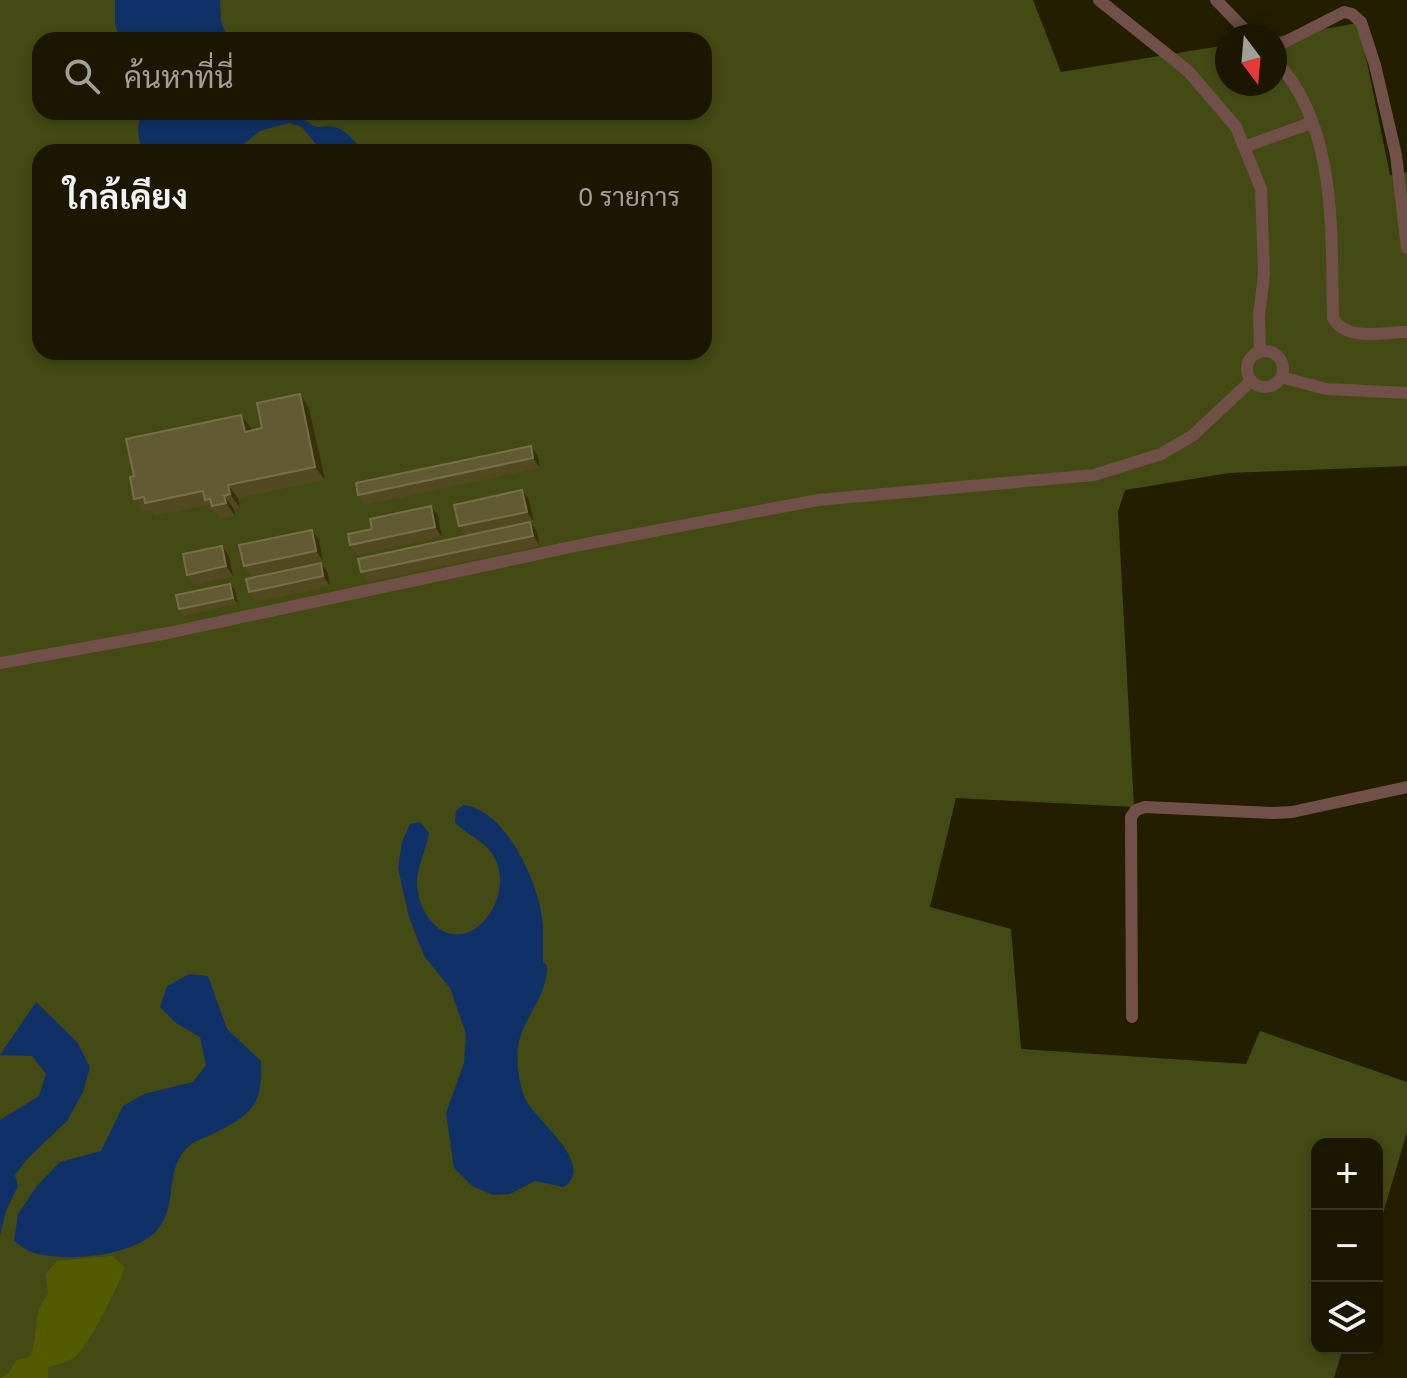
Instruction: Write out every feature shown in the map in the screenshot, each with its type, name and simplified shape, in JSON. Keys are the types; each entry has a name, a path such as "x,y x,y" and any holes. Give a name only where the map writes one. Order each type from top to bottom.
{"street":[{"path":"1099,0 1188,71 1236,127 1261,189 1264,274 1259,316 1260,352"},
{"path":"1220,1 1240,24"},
{"path":"1287,41 1344,12 1361,22 1375,65 1396,155 1407,248"},
{"path":"1287,73 1311,123 1325,164 1330,200 1333,318 1338,327 1349,334 1407,332"},
{"path":"1244,147 1311,123"},
{"path":"1281,377 1280,360 1271,353 1260,352 1250,359 1248,375 1251,381 1266,387 1281,377 1326,389 1407,393"},
{"path":"0,663 168,633 585,544 818,500 1094,475 1161,454 1192,436 1251,381"},
{"path":"1132,1017 1131,817 1136,810 1145,807 1292,812 1407,787"}],"green space":[{"path":"0,0 1033,0 1061,72 1215,47 1215,96 1287,96 1287,35 1359,23 1390,175 1407,172 1407,466 1229,473 1125,490 1118,511 1134,807 956,798 930,907 1011,929 1021,1049 1246,1064 1260,1031 1407,1082 1407,1132 1383,1214 1383,1138 1311,1138 1311,1354 1341,1354 1334,1378 0,1378"},
{"path":"112,1256 125,1267 102,1317 78,1354 48,1367 48,1378 0,1378 7,1375 17,1360 30,1357 39,1309 48,1294 46,1274 57,1261"}],"water":[{"path":"115,0 220,0 225,32 118,32"},
{"path":"306,120 315,126 340,129 357,144 316,144 302,127 289,123 260,131 244,144 141,144 139,122"},
{"path":"463,805 478,809 504,831 524,863 537,896 542,917 546,977 520,1036 519,1078 529,1105 568,1153 573,1166 572,1177 564,1187 535,1181 510,1194 493,1195 472,1186 454,1168 446,1113 464,1063 466,1034 450,988 424,956 409,917 398,868 402,842 410,824 420,822 429,833 417,886 421,905 428,917 442,930 457,935 471,931 484,921 494,907 499,890 499,872 489,850 455,822 456,811"},
{"path":"189,974 208,976 227,1029 261,1061 260,1090 256,1100 244,1115 189,1146 182,1154 174,1174 166,1215 151,1236 119,1251 100,1255 60,1257 25,1249 14,1241 18,1214 37,1186 60,1162 101,1151 123,1106 144,1094 193,1082 206,1065 200,1037 176,1023 160,1007 167,986"},
{"path":"36,1002 77,1042 90,1067 83,1092 67,1121 28,1158 15,1175 18,1186 6,1211 0,1235 0,1120 39,1096 46,1074 32,1056 0,1055"}],"building":[{"path":"300,394 315,467 228,485 230,494 224,496 226,503 212,506 210,499 205,500 203,491 145,503 144,497 134,499 130,477 134,476 126,439 241,415 245,432 262,428 257,403"},
{"path":"531,446 533,458 358,495 356,483"},
{"path":"522,490 527,512 459,526 454,505"},
{"path":"431,506 435,527 350,545 348,534 372,529 370,519"},
{"path":"530,522 533,536 361,572 358,559"},
{"path":"312,530 316,551 244,566 239,545"},
{"path":"222,546 226,566 187,575 183,554"},
{"path":"321,563 323,576 249,592 246,579"},
{"path":"230,584 233,598 179,609 176,595"}]}
